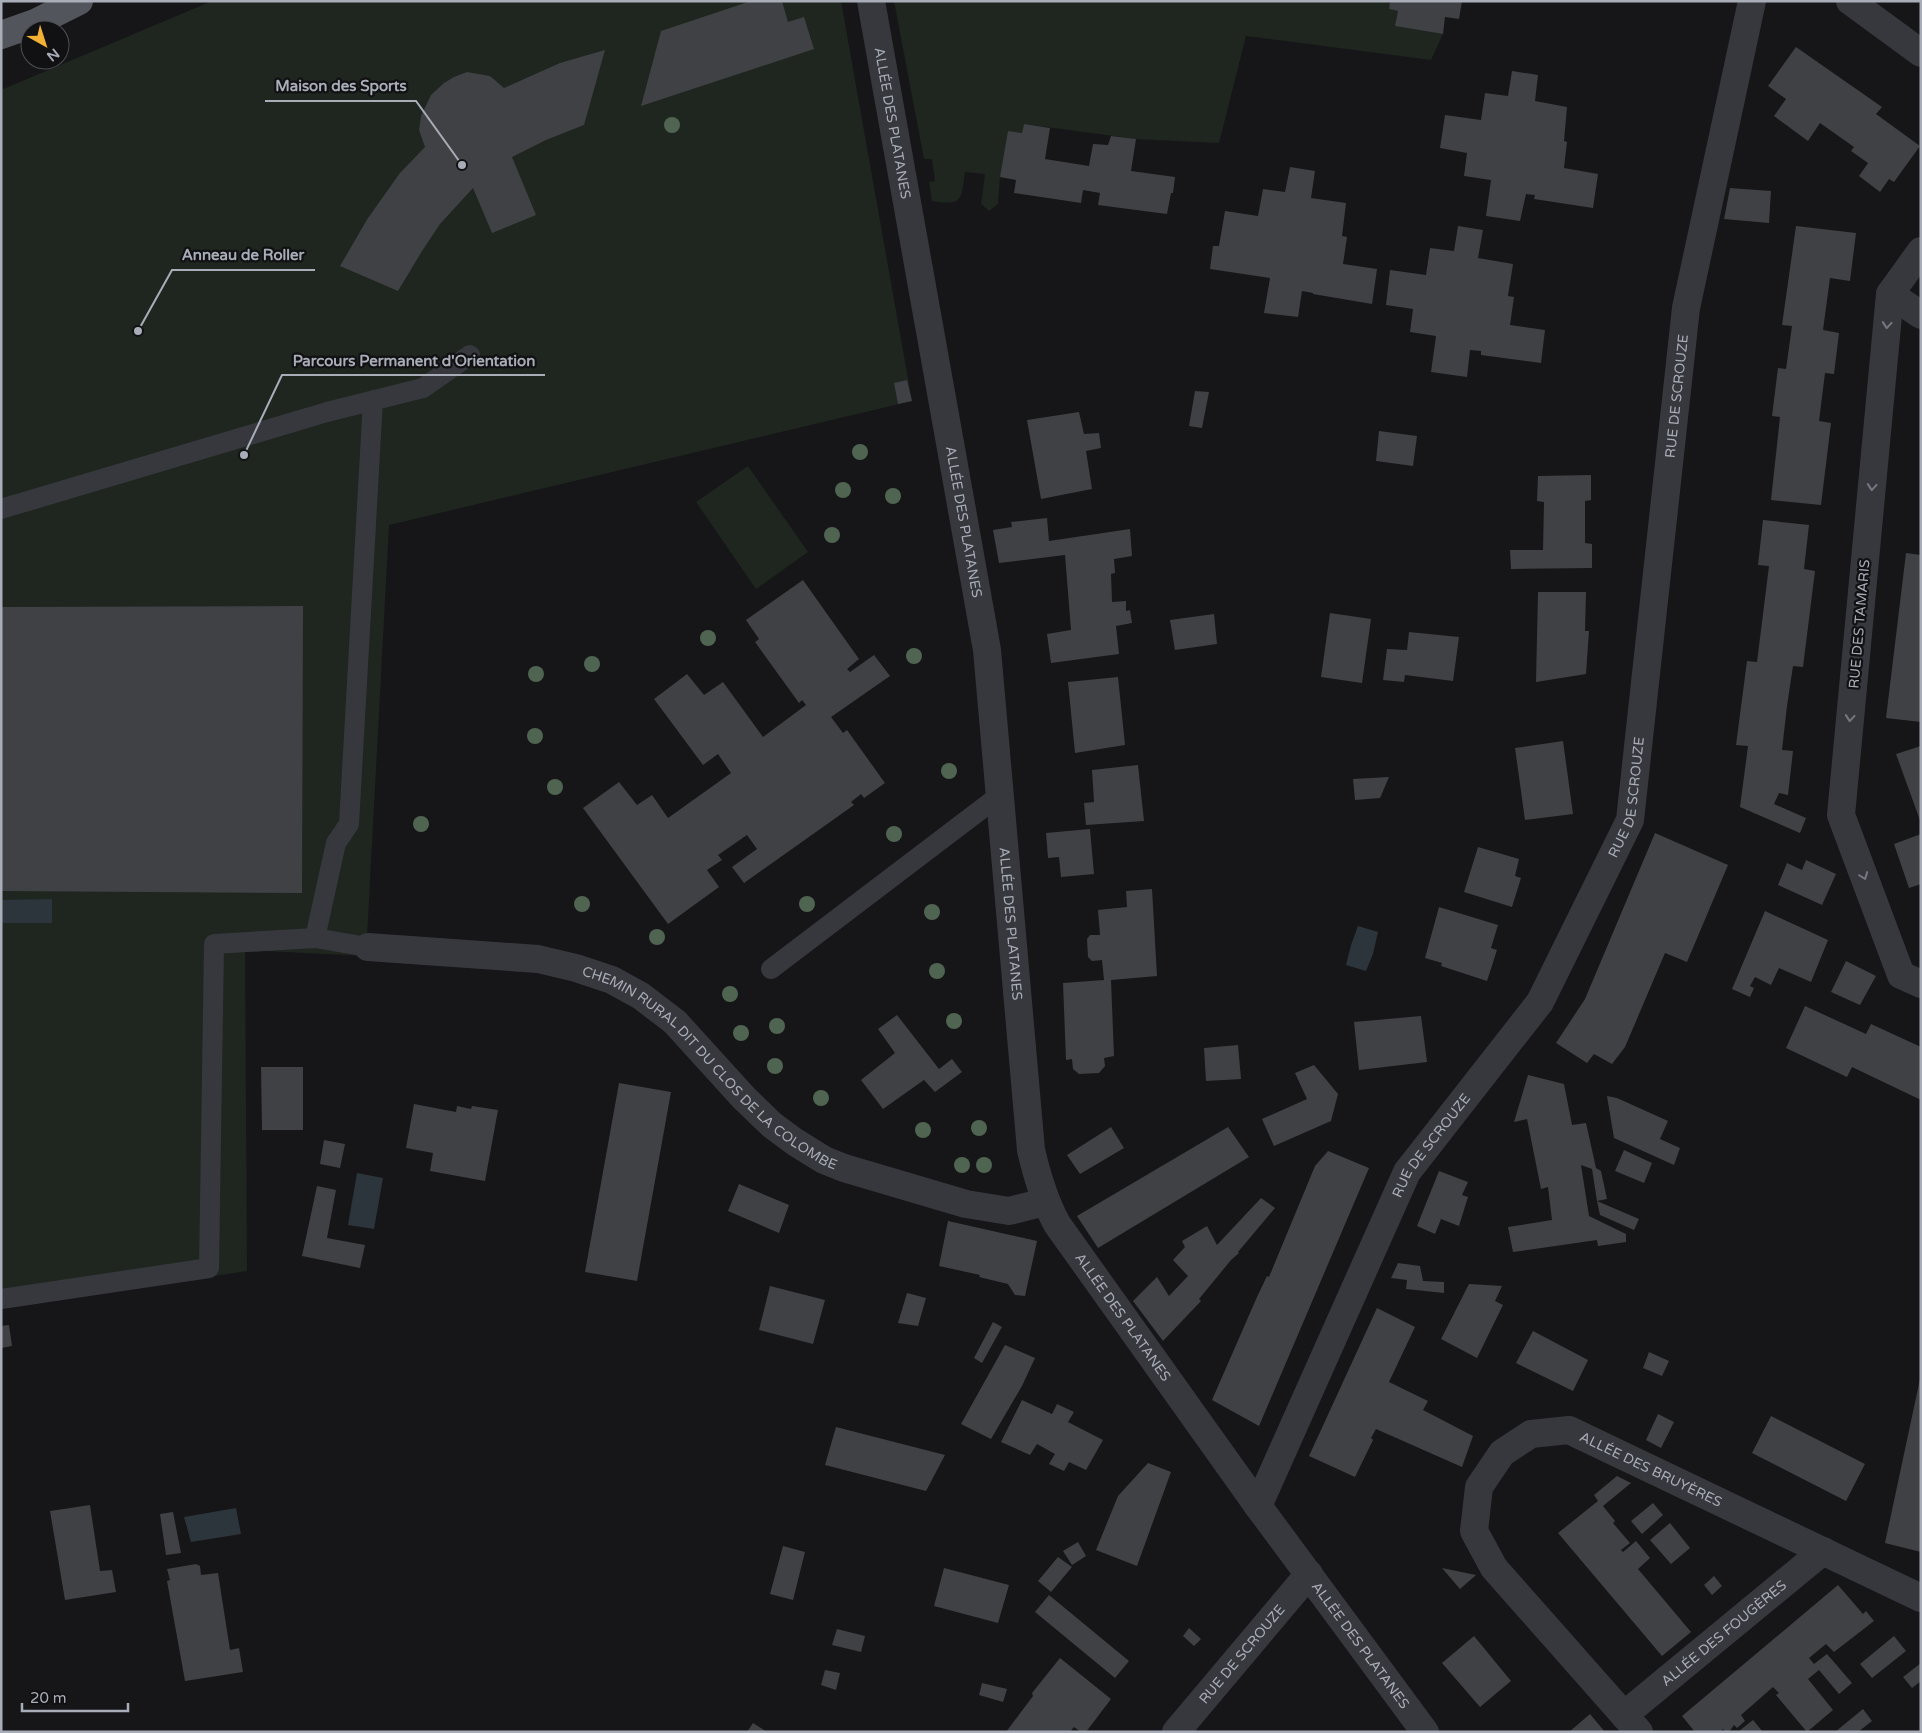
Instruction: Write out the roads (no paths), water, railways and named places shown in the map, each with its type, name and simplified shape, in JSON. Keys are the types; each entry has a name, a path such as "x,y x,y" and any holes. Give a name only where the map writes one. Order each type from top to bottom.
{"main road":[{"path":"1,35 35,23 79,1"}],"street":[{"name":"ALLÉE DES PLATANES","path":"871,1 987,650 1031,1150 1045,1202 1057,1224 1258,1506 1425,1732"},
{"name":"RUE DE SCROUZE","path":"1258,1506 1406,1172 1540,1002 1630,820 1686,308 1752,1"},
{"path":"1850,1 1921,52"},
{"path":"1921,251 1890,294 1921,315"},
{"name":"RUE DES TAMARIS","path":"1890,294 1841,815 1901,974 1921,984"},
{"name":"CHEMIN RURAL DIT DU CLOS DE LA COLOMBE","path":"368,947 538,959 576,968 612,980 641,996 675,1022 744,1098 772,1125 824,1160 844,1168 987,1209 1009,1211 1045,1202"},
{"name":"ALLÉE DES BRUYÈRES","path":"1632,1723 1494,1568 1474,1531 1479,1487 1502,1453 1531,1434 1569,1430 1921,1598"},
{"name":"ALLÉE DES FOUGÈRES","path":"1632,1723 1823,1551"},
{"name":"RUE DE SCROUZE","path":"1176,1732 1309,1574"}],"lane":[{"path":"1,509 327,412 423,388 470,355"},
{"path":"315,938 336,843 349,824 373,400"},
{"path":"771,968 1000,795"},
{"path":"1,1299 209,1268 214,944 315,938 368,947"}],"place":[{"name":"Maison des Sports","path":"462,165"},
{"name":"Anneau de Roller","path":"138,331"},
{"name":"Parcours Permanent d'Orientation","path":"244,455"}]}
